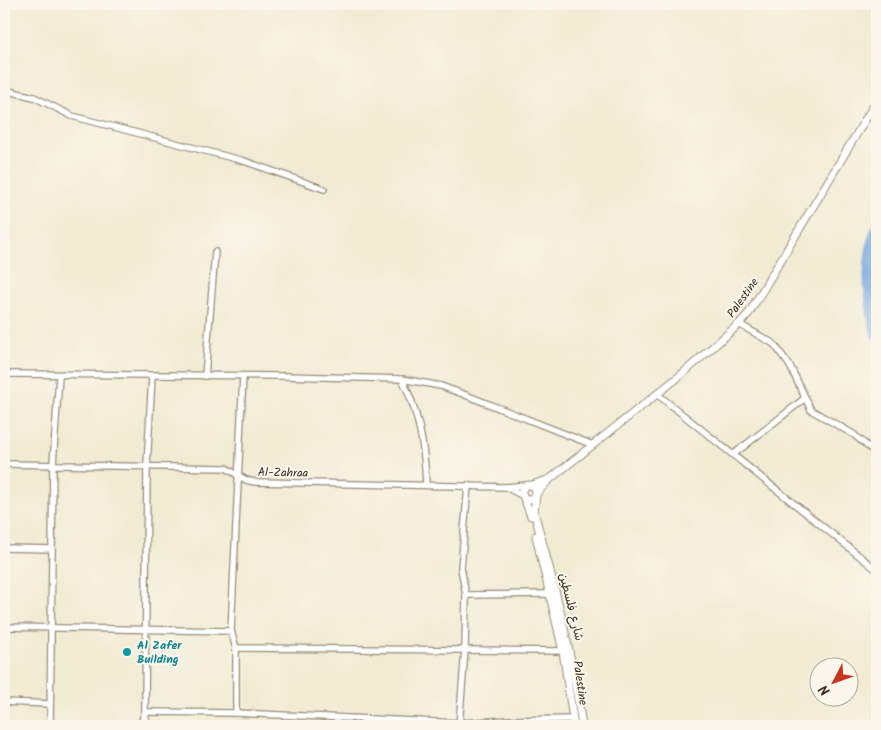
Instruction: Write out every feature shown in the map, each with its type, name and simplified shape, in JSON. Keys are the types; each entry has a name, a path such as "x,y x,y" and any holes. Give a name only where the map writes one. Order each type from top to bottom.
{"street":[{"path":"4,90 34,97 72,116 244,161 324,189"},
{"name":"Palestine","path":"536,494 550,480 657,394 739,324 749,313 877,100"},
{"path":"205,376 215,252"},
{"path":"739,324 774,344 790,366 811,410 853,434 877,454"},
{"path":"4,374 402,379 434,385 463,394 594,444"},
{"path":"50,726 53,464 60,376"},
{"path":"147,726 144,712 146,466 152,376"},
{"path":"236,713 236,648 231,631 243,376"},
{"path":"402,379 408,391 425,447 426,485"},
{"path":"657,394 877,570"},
{"path":"734,454 804,399"},
{"name":"Al-Zahraa","path":"4,464 226,468 239,476 255,482 506,487 529,485"},
{"name":"Palestine","path":"529,485 550,480"},
{"path":"459,725 465,650 466,595 461,568 468,485"},
{"path":"529,485 535,487 536,494 531,499 524,497 522,489 529,485"},
{"name":"Al-Zahraa","path":"506,487 524,497"},
{"name":"شارع فلسطين","path":"536,494 534,512 563,618 576,679 582,726"},
{"name":"Palestine","path":"524,497 531,514 564,651 574,723"},
{"path":"4,548 52,548"},
{"path":"466,595 549,594"},
{"path":"4,627 231,631"},
{"path":"236,648 564,651"},
{"path":"4,702 50,704"},
{"path":"144,712 236,713 459,725 510,720 574,723"},
{"path":"140,726 144,712"}],"waterway":[{"path":"877,229 873,242 870,269 870,294 877,334"}],"place":[{"name":"Al Zafer Building","path":"127,652"}]}
